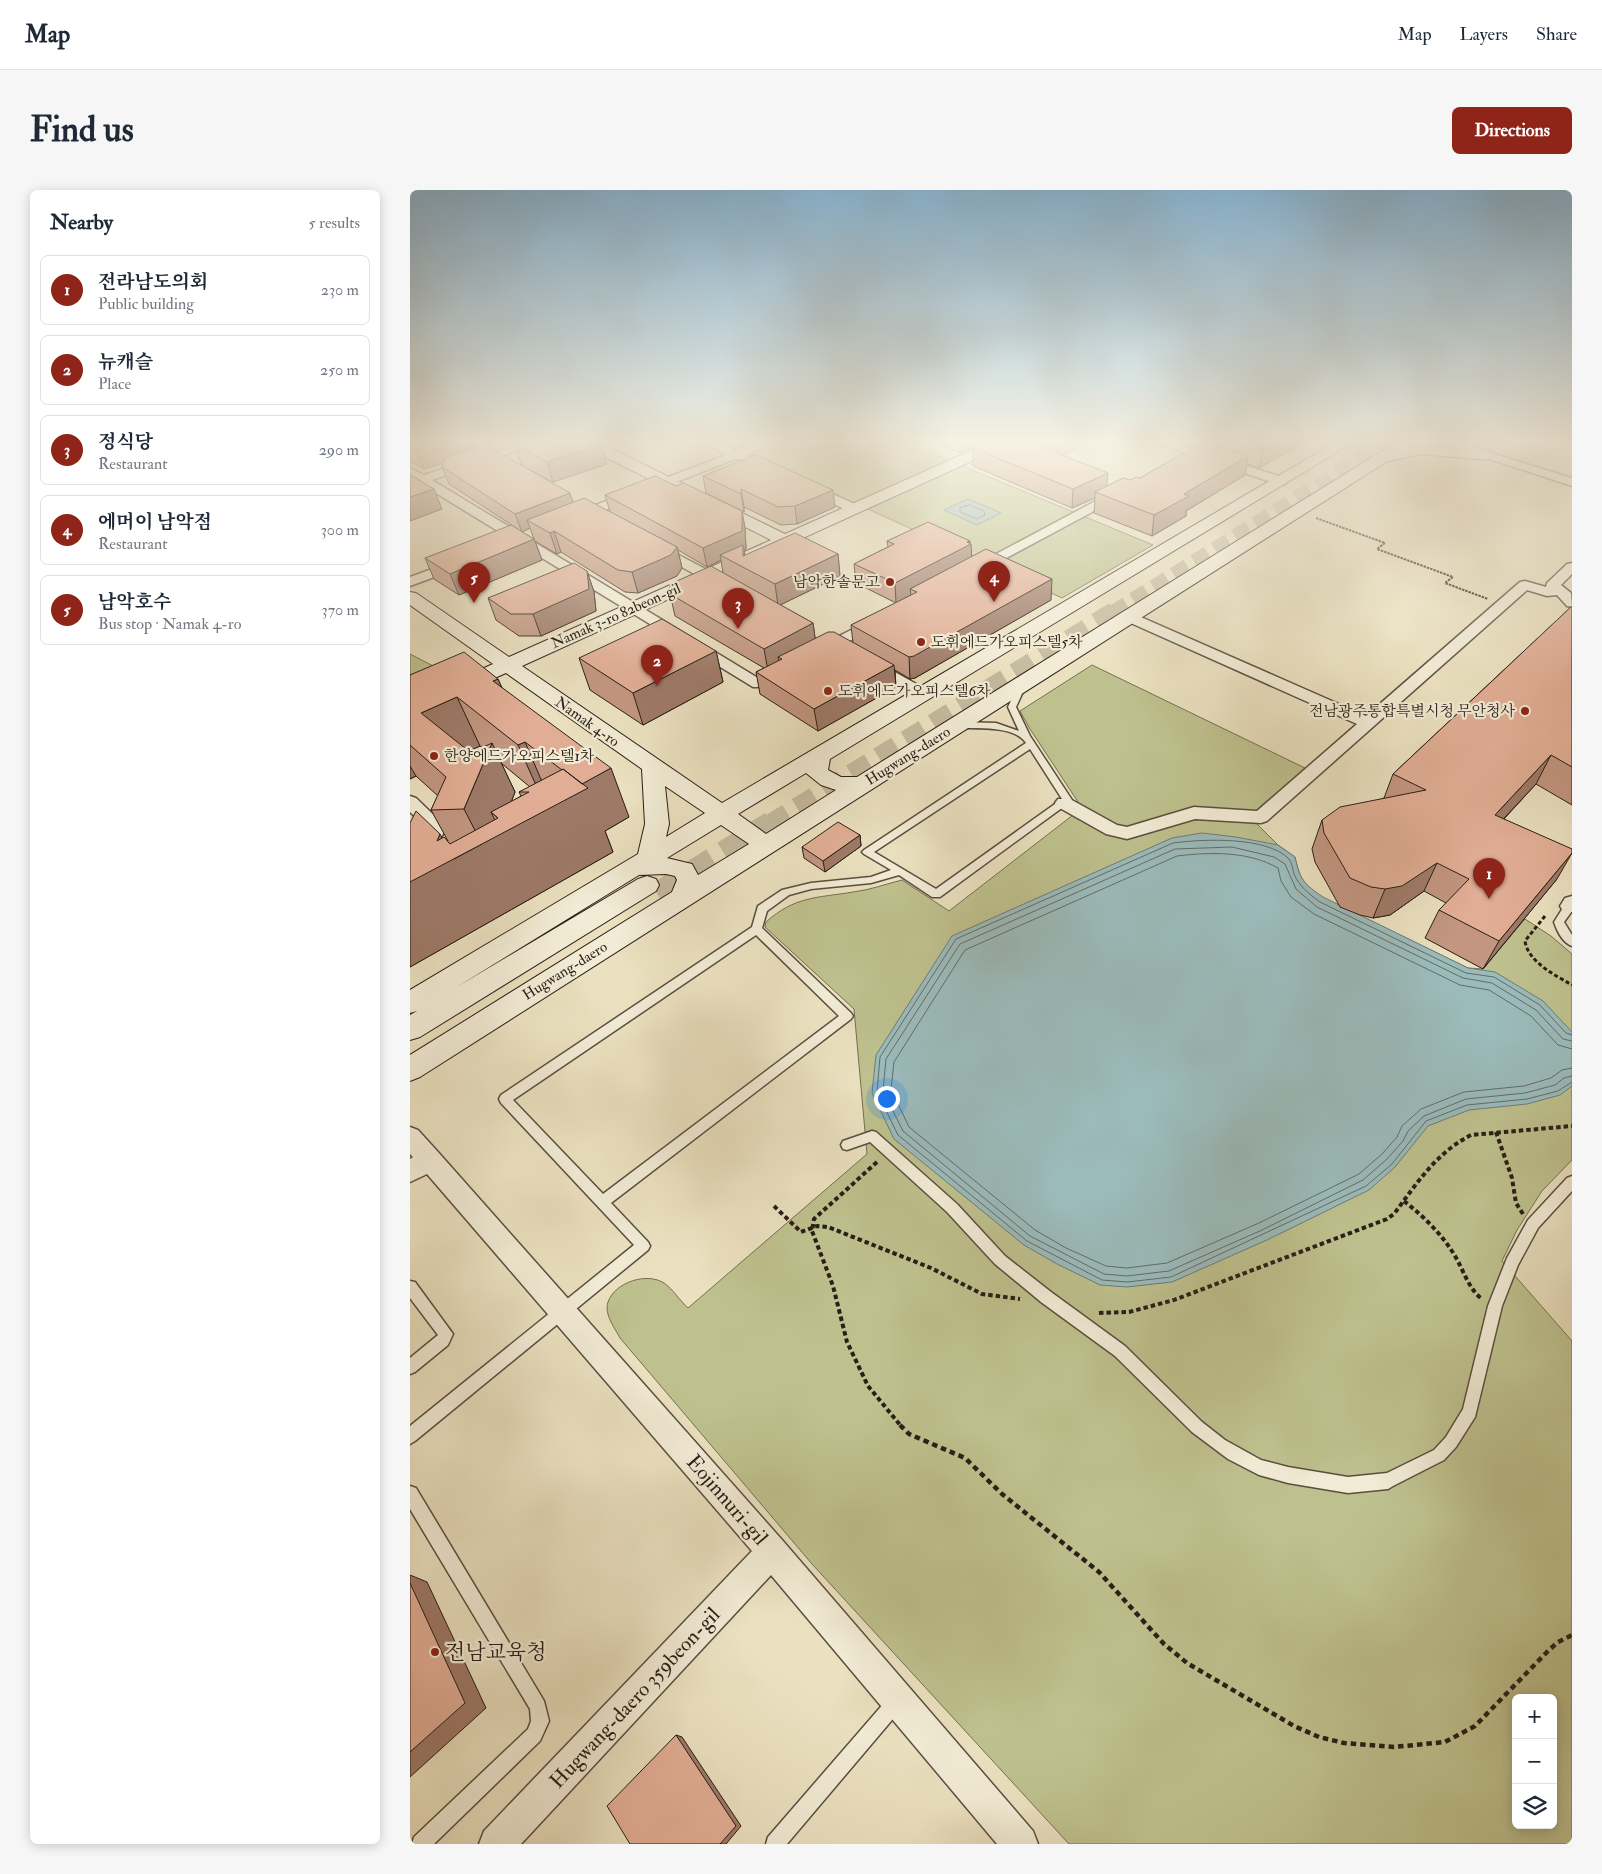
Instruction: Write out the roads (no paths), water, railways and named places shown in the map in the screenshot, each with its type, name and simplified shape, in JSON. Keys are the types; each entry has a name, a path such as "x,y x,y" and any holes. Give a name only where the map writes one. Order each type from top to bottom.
{"street":[{"path":"486,520 520,539 758,684 887,616"},
{"path":"564,522 568,520"},
{"path":"745,520 785,540"},
{"name":"Namak 3-ro 82beon-gil","path":"410,709 830,520"},
{"path":"965,574 1067,520"},
{"name":"Hugwang-daero","path":"410,1069 654,880 721,814 1216,520"},
{"name":"Hugwang-daero","path":"410,1003 654,880 766,845 1282,520"},
{"path":"501,546 538,532"},
{"path":"641,539 733,589"},
{"path":"410,582 474,557"},
{"path":"1572,567 1553,584 1553,587 1566,594 1572,604"},
{"path":"1064,803 1112,830 1126,833 1194,813 1261,817 1525,584 1547,592 1566,594"},
{"name":"Namak 4-ro","path":"410,597 766,845"},
{"path":"1129,616 1367,723"},
{"path":"817,634 923,694"},
{"path":"820,755 817,772 828,782 844,786 864,783"},
{"path":"653,767 657,824 654,880"},
{"path":"410,802 437,827 422,861 410,867"},
{"name":"Hugwang-daero","path":"410,1029 654,880"},
{"name":"Hugwang-daero","path":"410,1050 654,880"},
{"name":"Eojinnuri-gil","path":"410,1137 420,1165 563,1313 772,1552 1020,1844"},
{"name":"Hugwang-daero 359beon-gil","path":"497,1844 772,1552"}],"lane":[{"path":"1023,683 1012,707 1028,740 1068,800 936,894 867,852 1028,740"},
{"path":"958,724 996,726 1028,740"},
{"path":"410,1436 644,1246 506,1099 757,929 762,909 786,892 811,886 871,880 900,872"},
{"path":"1567,910 1561,928 1572,942"},
{"path":"603,1202 847,1016 757,929"},
{"path":"847,1145 872,1136 952,1208 1000,1260 1046,1297 1120,1351 1197,1427 1233,1454 1288,1476 1348,1485 1369,1485 1388,1481 1440,1455 1451,1442 1470,1412 1495,1306 1512,1262 1533,1224 1572,1182"},
{"path":"410,1366 443,1340 446,1334 412,1296"},
{"path":"410,1494 538,1707 540,1721 534,1736 422,1844"},
{"path":"775,1844 898,1700"}],"water":[{"path":"966,520 987,520 977,525"},
{"path":"1202,833 1278,845 1295,857 1304,881 1323,897 1468,968 1495,972 1543,1001 1572,1032 1572,1086 1560,1095 1527,1104 1469,1110 1428,1126 1395,1167 1369,1190 1267,1240 1172,1282 1127,1287 1100,1285 1024,1245 894,1139 872,1093 876,1055 952,936 1172,838"}],"tunnel":[{"path":"1113,613 1263,520"},
{"path":"770,825 1115,612"},
{"path":"658,895 772,824"}],"place":[{"name":"남악한솔문고","path":"890,582"},
{"name":"에머이 남악점","path":"994,602"},
{"name":"남악호수","path":"474,603"},
{"name":"정식당","path":"738,629"},
{"name":"도휘에드가오피스텔5차","path":"921,642"},
{"name":"뉴캐슬","path":"657,686"},
{"name":"도휘에드가오피스텔6차","path":"828,691"},
{"name":"전남광주통합특별시청 무안청사","path":"1525,711"},
{"name":"한양에드가오피스텔1차","path":"434,756"},
{"name":"전라남도의회","path":"1489,899"},
{"name":"전남교육청","path":"435,1652"}]}
